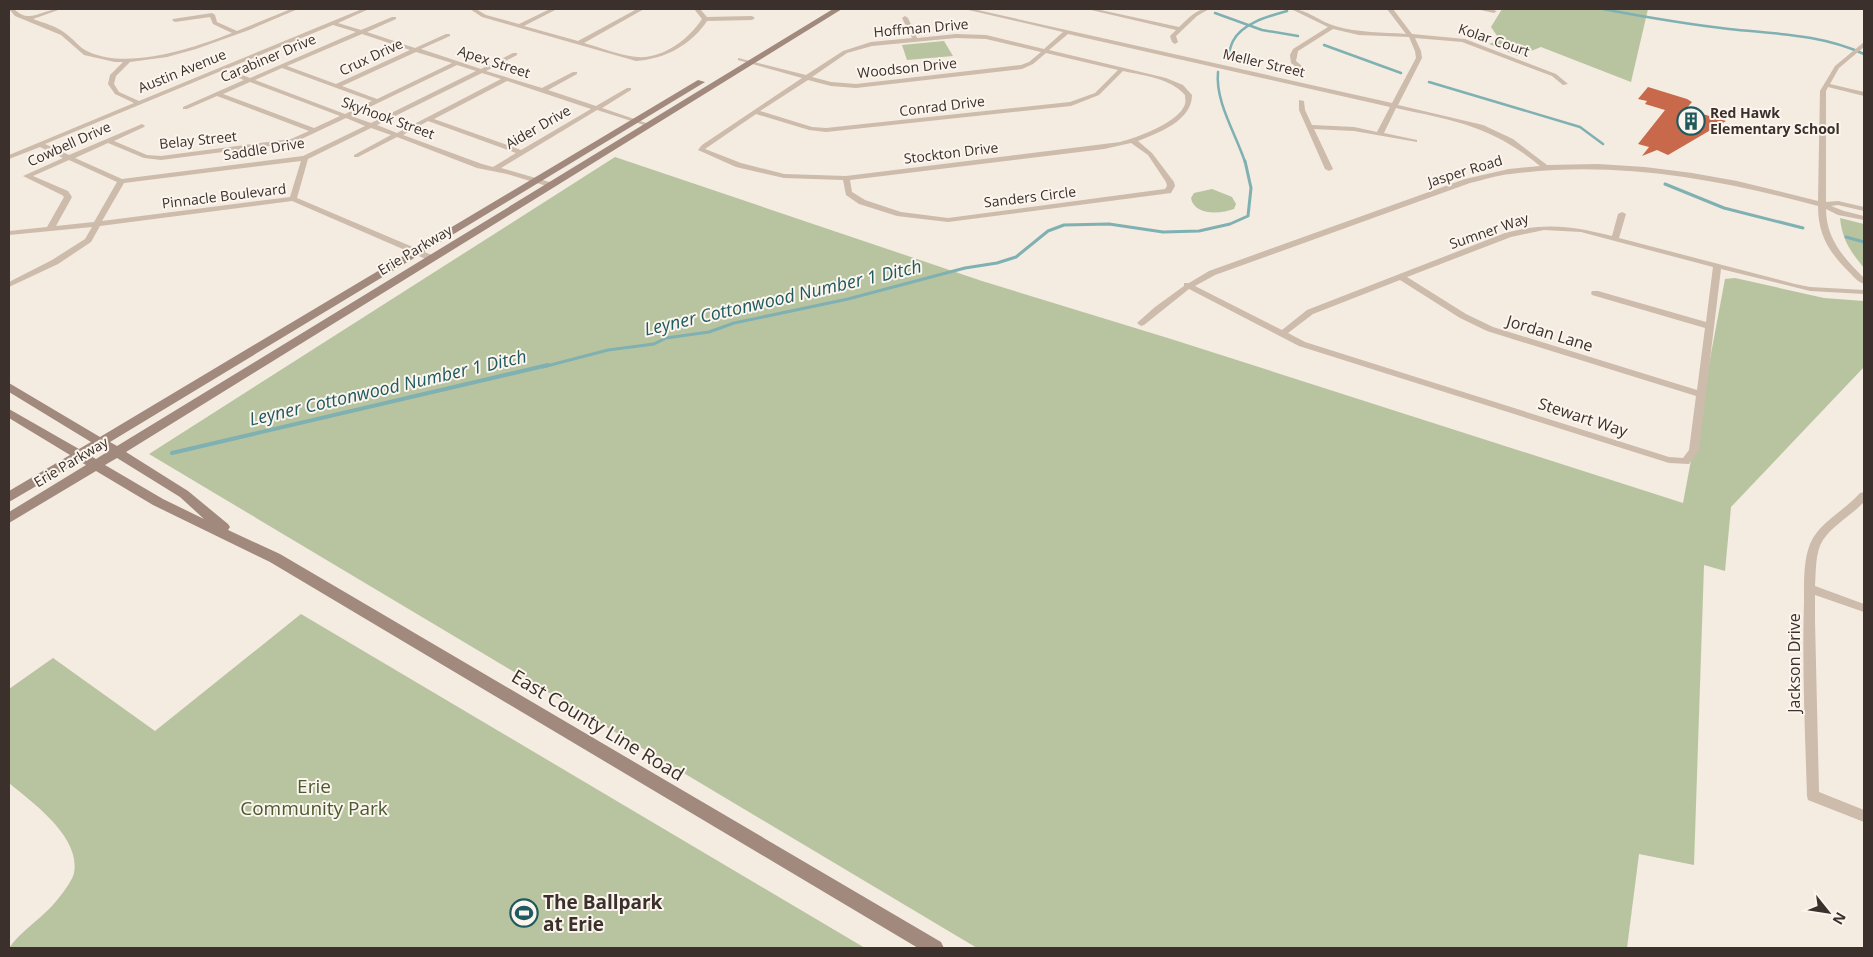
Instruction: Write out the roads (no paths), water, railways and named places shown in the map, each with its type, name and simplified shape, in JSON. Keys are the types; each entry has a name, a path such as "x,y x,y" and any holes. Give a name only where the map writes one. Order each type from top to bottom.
{"main road":[{"name":"Erie Parkway","path":"9,496 416,251 824,9"},
{"name":"Erie Parkway","path":"9,518 838,9"},
{"name":"East County Line Road","path":"9,387 102,441 184,494 239,540"},
{"name":"East County Line Road","path":"9,413 158,502 239,540 292,568 935,948"}],"street":[{"path":"11,9 17,15 55,30 81,51 91,55 128,60 178,52 295,9"},
{"path":"28,19 58,9"},
{"name":"Austin Avenue","path":"9,157 366,9"},
{"path":"473,9 484,16 636,59 646,60 656,57 690,38 705,19"},
{"path":"519,26 554,9"},
{"path":"579,43 641,9"},
{"path":"697,9 705,19"},
{"name":"Meller Street","path":"967,9 982,10 1067,32 1485,128 1522,147 1545,167"},
{"path":"1090,9 1180,29"},
{"path":"1175,42 1173,36 1206,9"},
{"name":"Kolar Court","path":"1294,9 1332,27 1359,33 1440,37 1473,43 1554,75 1565,84"},
{"path":"1380,132 1419,58 1418,50 1410,36 1390,9"},
{"path":"1479,9 1494,11"},
{"path":"175,20 214,12 215,23 236,32"},
{"name":"Carabiner Drive","path":"185,108 394,18"},
{"path":"705,19 752,18"},
{"path":"905,18 915,39"},
{"name":"Apex Street","path":"332,23 649,125"},
{"path":"1301,68 1294,62 1293,55 1295,50 1332,27"},
{"name":"Woodson Drive","path":"740,59 831,84 856,86 1004,70 1031,63 1067,32"},
{"name":"Crux Drive","path":"336,86 448,35"},
{"name":"Hoffman Drive","path":"701,150 704,146 845,52 856,48 915,39 978,36 1172,81 1189,92 1190,99"},
{"path":"1864,44 1837,67 1824,91 1823,204 1824,229 1828,240 1834,251 1864,282"},
{"name":"Saddle Drive","path":"121,181 305,158 515,54"},
{"path":"128,60 113,75 111,84 117,93 139,103"},
{"name":"Belay Street","path":"108,140 146,157 161,158 293,142 457,63"},
{"path":"281,66 378,101"},
{"name":"Skyhook Street","path":"220,69 480,166 550,185"},
{"name":"Conrad Drive","path":"755,112 811,129 842,130 1071,104 1097,94 1122,69"},
{"path":"542,91 575,73"},
{"path":"356,156 506,79"},
{"path":"1826,85 1864,94"},
{"name":"Aider Drive","path":"494,169 630,89"},
{"path":"217,94 315,131"},
{"name":"Stockton Drive","path":"701,150 706,154 739,165 784,176 846,178 1104,147 1134,140 1169,124 1186,108 1190,99"},
{"path":"1301,101 1302,110 1329,169"},
{"path":"428,119 520,152"},
{"name":"Cowbell Drive","path":"50,229 68,198 65,193 27,176 142,126"},
{"path":"1311,127 1380,132 1415,141"},
{"name":"Sanders Circle","path":"846,178 849,193 862,202 900,214 948,220 1168,190 1171,186 1170,182 1150,154 1134,140"},
{"path":"9,285 74,251 88,240 99,224 121,181 39,144"},
{"path":"293,199 305,158"},
{"name":"Jasper Road","path":"1141,324 1162,304 1187,285 1241,261 1468,180 1506,171 1545,167 1619,168 1659,172 1709,179 1823,204"},
{"name":"Pinnacle Boulevard","path":"9,233 99,224 293,199 432,258"},
{"path":"1823,204 1838,204 1864,210"},
{"path":"1823,204 1839,212 1864,218"},
{"path":"1615,239 1622,214"},
{"name":"Sumner Way","path":"1282,334 1310,312 1508,235 1534,227 1558,227 1615,239 1810,289 1864,292"},
{"name":"Stewart Way","path":"1282,334 1302,344 1669,460 1686,462 1694,450 1717,266"},
{"name":"Jordan Lane","path":"1402,277 1463,316 1490,329 1700,394"},
{"path":"1187,285 1282,334"},
{"path":"1595,293 1709,326"},
{"name":"Jackson Drive","path":"1863,500 1817,541 1812,553 1810,590 1813,796 1864,816"},
{"path":"1810,590 1864,608"}],"waterway":[{"name":"Leyner Cottonwood Number 1 Ditch","path":"1603,9 1697,25 1815,39 1848,47 1864,54"},
{"name":"Leyner Cottonwood Number 1 Ditch","path":"1249,25 1287,11"},
{"path":"1215,13 1249,25"},
{"name":"Leyner Cottonwood Number 1 Ditch","path":"1227,60 1233,41 1249,25"},
{"path":"1249,25 1262,30 1298,36"},
{"path":"1324,45 1401,73"},
{"name":"Leyner Cottonwood Number 1 Ditch","path":"1218,72 1218,83 1223,106 1245,162"},
{"path":"1429,82 1580,127 1603,144"},
{"name":"Leyner Cottonwood Number 1 Ditch","path":"543,367 608,350 654,344 666,338 709,332 734,323 848,299 965,268 997,263 1016,257 1048,231 1064,225 1109,224 1163,232 1199,231 1230,224 1248,216 1251,188 1245,161"},
{"path":"1665,184 1724,208 1803,228"},
{"path":"1846,237 1864,242"},
{"name":"Leyner Cottonwood Number 1 Ditch","path":"172,453 548,365"}],"place":[{"name":"Red Hawk Elementary School","path":"1691,121"},
{"name":"The Ballpark at Erie","path":"524,913"}],"park label":[{"name":"Erie Community Park","path":"314,797"}]}
